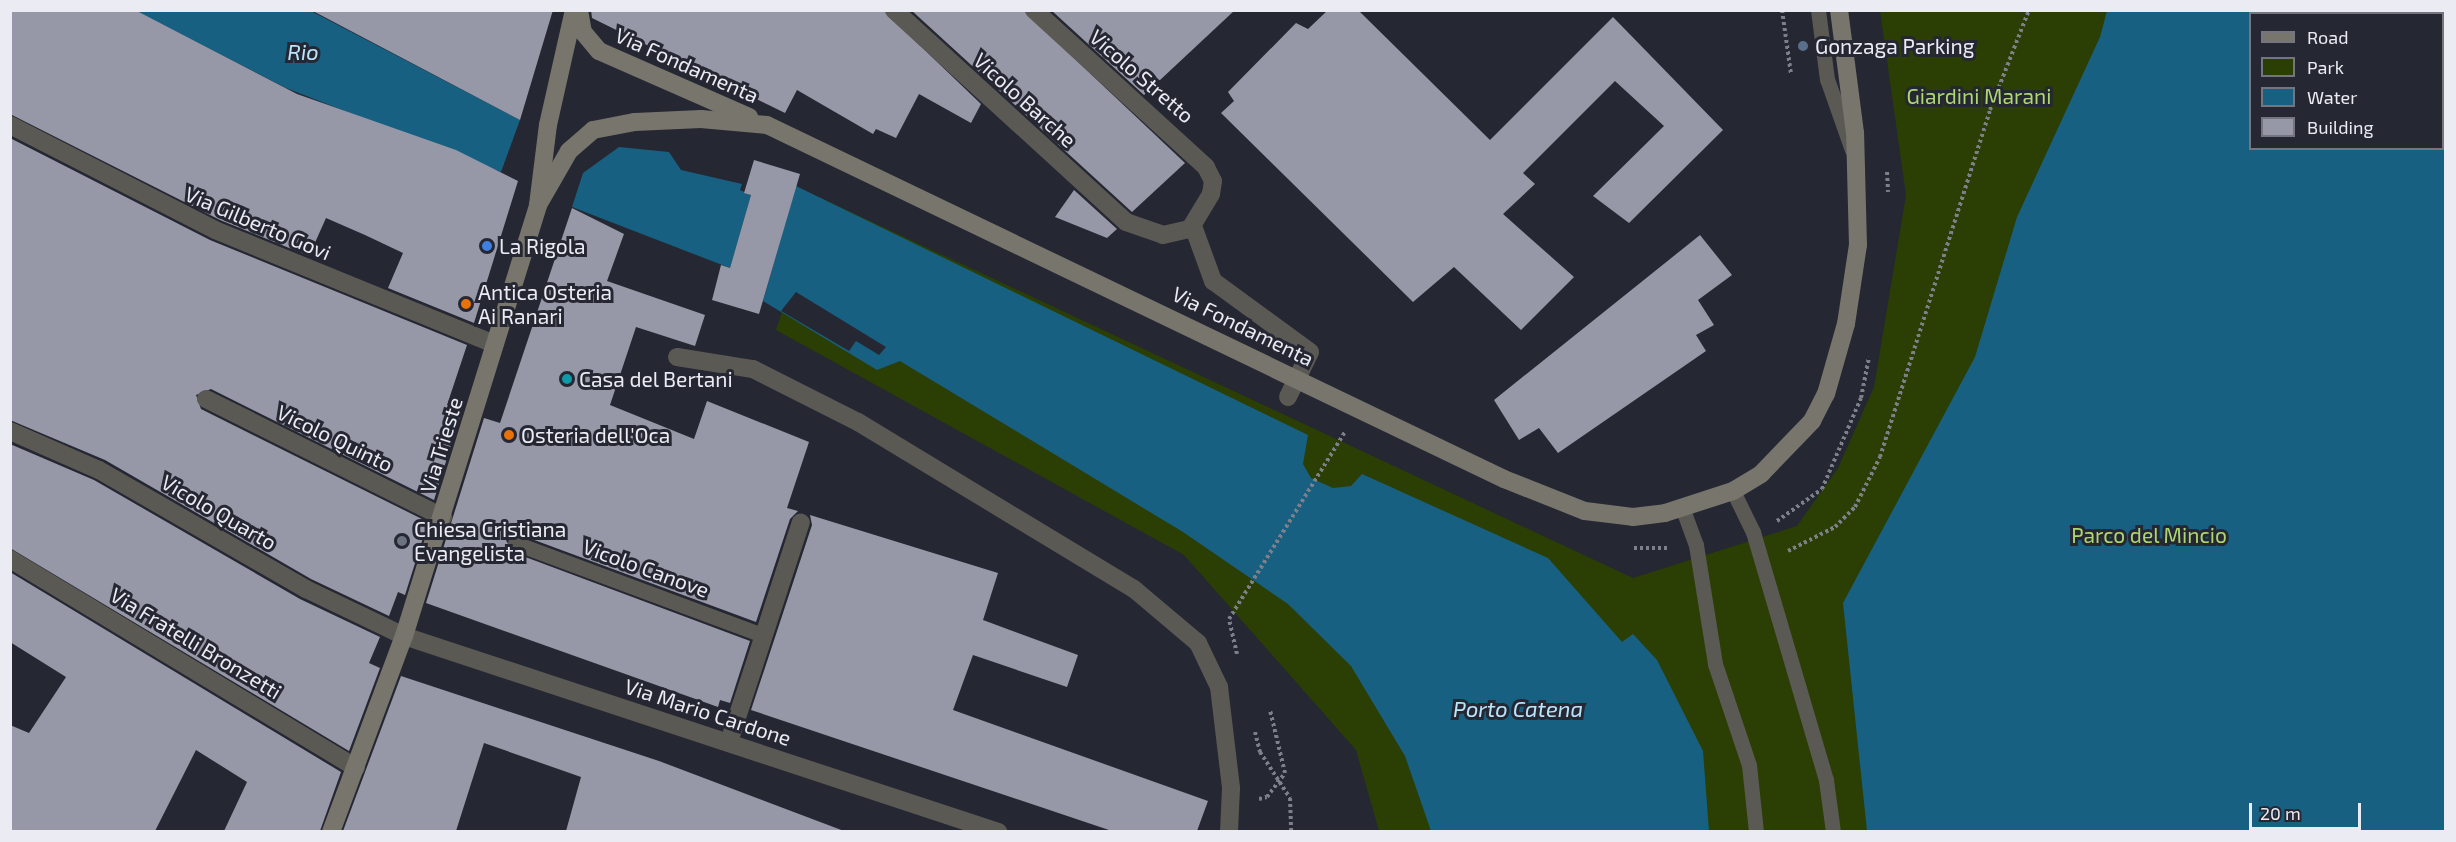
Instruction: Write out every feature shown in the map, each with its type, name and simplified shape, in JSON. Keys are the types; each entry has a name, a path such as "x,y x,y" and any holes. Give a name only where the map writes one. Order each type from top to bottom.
{"main road":[{"name":"Via Trieste","path":"331,831 404,636 443,517 538,205 548,125 574,10"},
{"name":"Via Fondamenta","path":"579,10 583,32 599,51 767,125 1298,377 1504,479 1585,511 1633,517 1682,507 1733,491"},
{"path":"1733,491 1790,448 1826,394 1846,324 1858,245 1856,160 1839,10"},
{"name":"Via Fondamenta","path":"608,126 701,119 767,125"},
{"name":"Via Trieste","path":"538,205 575,143 608,126"}],"street":[{"name":"Vicolo Barche","path":"894,10 1126,222 1163,235 1178,235 1193,226"},
{"name":"Vicolo Stretto","path":"1034,10 1193,151 1213,181 1207,207 1193,226"},
{"name":"Via Gilberto Govi","path":"10,125 215,230 495,344"},
{"path":"1193,226 1208,275 1220,289 1311,352 1288,397"},
{"path":"677,357 753,369 858,422 1134,589 1198,643 1219,687 1231,788 1228,831"},
{"name":"Vicolo Quinto","path":"206,399 443,517"},
{"name":"Vicolo Quarto","path":"10,431 99,470 236,546 306,589 404,636"},
{"path":"729,742 762,635 801,522"},
{"name":"Via Fratelli Bronzetti","path":"10,559 356,768"},
{"name":"Via Mario Cardone","path":"404,636 729,742 962,826 998,831"}],"lane":[{"path":"1818,10 1827,79 1856,160"},
{"path":"1733,491 1753,532 1826,780 1833,831"},
{"path":"1682,507 1696,545 1715,664 1749,765 1756,831"},
{"name":"Vicolo Canove","path":"515,543 762,635"}],"path":[{"path":"1782,10 1791,74"},
{"path":"1753,532 1789,551 1835,527 1854,507 1880,457 1983,132 2029,10"},
{"path":"1239,663 1229,619 1348,427"},
{"path":"1246,802 1267,796 1285,773 1270,710"},
{"path":"1252,719 1260,752 1290,798 1291,831"}],"green space":[{"name":"Parco del Mincio","path":"1880,11 2445,11 2445,831 1379,831 1356,750 1184,555 776,330 821,198 1633,578 1797,526 1838,468 1874,387 1906,195"}],"water":[{"name":"Rio","path":"136,11 311,11 520,120 501,172 286,88"},
{"path":"2107,11 2445,11 2445,831 1867,831 1843,603 1975,357 2017,217 2100,37"},
{"path":"619,147 669,152 681,170 742,184 740,190 751,195 730,268 572,207 583,173"},
{"name":"Porto Catena","path":"796,186 1308,435 1303,464 1311,478 1333,488 1351,486 1362,474 1548,558 1622,642 1633,634 1657,660 1703,751 1709,831 1431,831 1405,756 1351,666 1288,604 1183,532 900,361 877,370 763,301"}],"pier":[{"path":"796,292 886,347 879,355 856,341 849,351 781,311"}],"building":[{"path":"10,10 135,10 297,94 456,150 518,181 474,323 388,288 403,253 365,235 326,218 309,256 220,220 10,114"},
{"path":"311,10 553,10 520,120"},
{"path":"591,10 883,10 981,104 971,123 919,94 896,138 876,129 873,134 797,90 785,113 592,18"},
{"path":"911,10 1023,10 1185,163 1132,212"},
{"path":"1051,10 1235,10 1144,95"},
{"path":"1328,10 1358,10 1490,140 1613,17 1723,130 1629,223 1593,196 1664,126 1615,81 1523,173 1535,184 1503,214 1574,277 1521,330 1454,267 1413,302 1221,113 1234,101 1228,92 1296,23 1308,29"},
{"path":"10,138 210,240 467,345 447,405 462,410 434,500 211,389 196,395 201,409 428,522 405,595 398,592 389,616 311,579 105,460 10,420"},
{"path":"754,160 800,174 759,314 712,300 721,265 730,268 751,195 744,193"},
{"path":"1074,190 1117,229 1107,238 1055,217"},
{"path":"572,208 624,234 607,281 705,315 695,346 636,327 610,405 694,439 707,401 809,442 787,508 798,511 790,519 756,622 518,534 506,540 512,552 750,641 730,703 720,700 718,707 426,603 484,418 500,423"},
{"path":"1700,235 1732,275 1698,300 1714,325 1696,335 1706,351 1558,453 1539,428 1519,440 1494,400"},
{"path":"10,444 94,480 300,599 380,637 369,663 380,668 349,751 10,548"},
{"path":"810,515 998,573 983,620 1078,655 1067,687 973,655 953,710 1208,801 1197,831 1112,831 751,710 812,525"},
{"path":"10,572 341,772 320,831 224,831 247,782 196,750 155,831 10,831 10,725 29,733 66,677 10,642"},
{"path":"401,676 659,761 844,831 566,831 581,777 484,743 456,831 343,831"}],"place":[{"name":"Gonzaga Parking","path":"1803,46"},
{"name":"La Rigola","path":"487,246"},
{"name":"Antica Osteria Ai Ranari","path":"466,304"},
{"name":"Casa del Bertani","path":"567,379"},
{"name":"Osteria dell'Oca","path":"509,435"},
{"name":"Chiesa Cristiana Evangelista","path":"402,541"}],"park label":[{"name":"Giardini Marani","path":"1979,96"}]}
